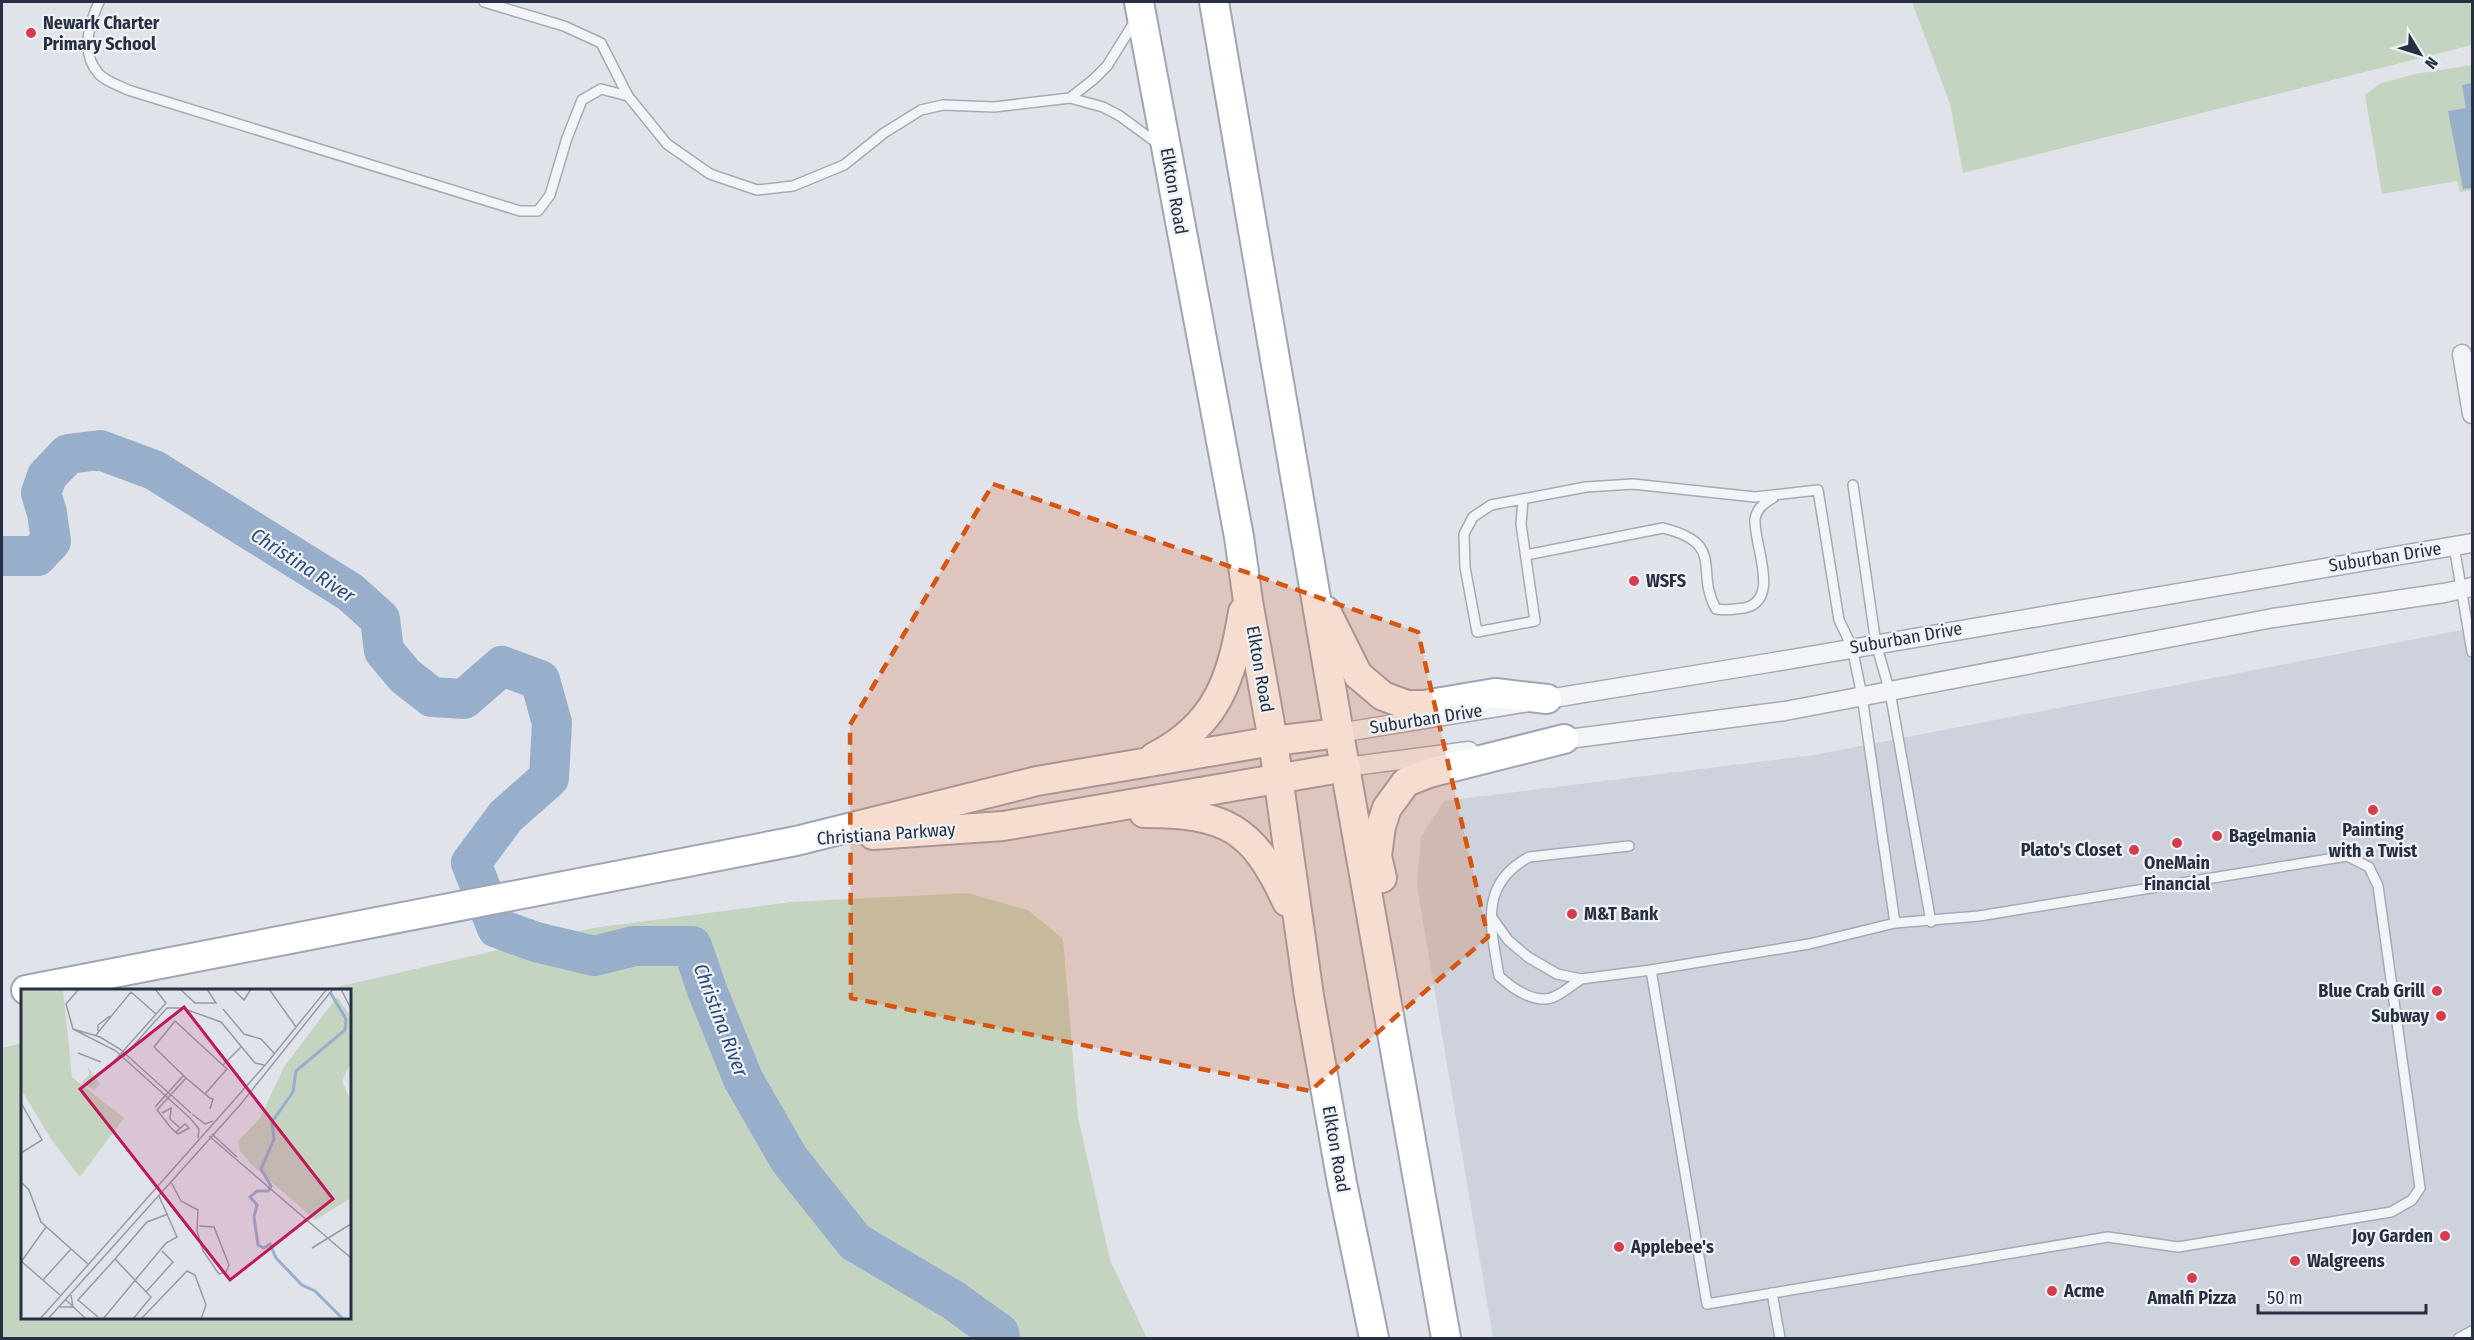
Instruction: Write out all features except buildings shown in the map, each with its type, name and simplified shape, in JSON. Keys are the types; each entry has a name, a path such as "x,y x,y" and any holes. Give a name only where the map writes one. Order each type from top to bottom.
{"main road":[{"path":"1214,2 1339,733 1446,1338"},
{"name":"Elkton Road","path":"1140,6 1247,588 1273,741 1298,925 1342,1183 1374,1338"},
{"path":"1314,587 1358,675 1383,696 1407,705 1424,705 1495,693 1546,699"},
{"path":"1142,763 1186,737 1203,720 1219,697 1234,661 1247,588"},
{"name":"Christiana Parkway","path":"796,841 1037,781 1273,741 1339,733"},
{"path":"1399,1069 1408,1024 1377,855 1381,826 1387,808 1406,782 1429,773 1564,739"},
{"name":"Christiana Parkway","path":"796,841 1003,826 1346,767"},
{"path":"1076,813 1190,815 1227,825 1245,836 1258,850 1274,874 1298,925"},
{"path":"33,989 796,841"}],"street":[{"path":"2462,354 2472,414"},
{"name":"Suburban Drive","path":"1339,733 2472,543"},
{"name":"Suburban Drive","path":"1346,767 1785,711 2273,618 2467,588"}],"lane":[{"path":"99,2 89,23 88,54 100,75 128,90 520,211 538,211 550,195 567,138 582,100 600,89 628,96"},
{"path":"484,2 564,26 601,44 628,96 667,144 710,174 757,190 793,186 844,165 884,133 921,110 943,105 994,107 1070,98 1103,107 1120,116 1167,151"},
{"path":"1070,98 1107,66 1140,6"},
{"path":"1523,500 1521,524 1535,621 1478,632 1465,567 1464,534 1473,517 1491,505 1586,487 1633,484 1755,497 1818,490 1839,620 1852,647 1862,696 1895,923"},
{"path":"1853,485 1876,644 1890,692 1931,922"},
{"path":"1526,555 1663,528 1684,534 1698,543 1706,560 1710,600 1716,609 1726,611 1750,606 1761,596 1764,580 1755,519 1761,505 1775,496"},
{"path":"2454,546 2467,588 2472,652"},
{"path":"1581,979 1554,997 1536,998 1514,990 1499,976 1491,906 1495,891 1505,874 1529,856 1629,846"},
{"path":"1493,919 1508,940 1528,957 1557,974 1581,979 1809,944 1895,923 1931,922 1979,916 2347,856 2369,867 2378,886 2420,1188 2412,1200 2391,1212 2178,1247 2108,1237 1707,1304 1651,970"},
{"path":"1772,1293 1779,1338"},
{"path":"2459,1338 2472,1331"}],"highlighted area":[{"path":"993,484 1418,632 1488,937 1310,1091 851,998 850,725"}],"shaded area":[{"path":"2472,628 2472,1338 1493,1338 1417,885 1421,837 1444,801 1814,755"}],"green space":[{"path":"1912,2 2472,2 2472,45 1963,173 1950,104"},
{"path":"2472,65 2472,190 2460,192 2457,181 2382,194 2365,95 2381,83 2415,74"},
{"path":"967,893 1028,910 1063,939 1078,1117 1110,1260 1147,1338 2,1338 2,1048 21,1043 21,1319 351,1319 351,989 328,989 593,928 792,902"}],"water":[{"path":"2472,83 2472,188 2463,189 2448,111 2466,108 2462,85"}],"waterway":[{"name":"Christina River","path":"2,556 37,556 51,541 41,493 47,476 68,454 100,450 154,470 350,592 380,619 384,651 405,676 432,697 464,699 502,666 540,680 552,723 549,778 506,816 471,863 497,928 536,942 594,956 634,946 692,946 743,1079 789,1159 855,1242 953,1300 999,1333 1000,1338"}],"place":[{"name":"Newark Charter Primary School","path":"31,33"},
{"name":"WSFS","path":"1634,581"},
{"name":"Painting with a Twist","path":"2373,810"},
{"name":"Bagelmania","path":"2217,836"},
{"name":"OneMain Financial","path":"2177,843"},
{"name":"Plato's Closet","path":"2134,850"},
{"name":"M&T Bank","path":"1572,914"},
{"name":"Blue Crab Grill","path":"2437,991"},
{"name":"Subway","path":"2441,1016"},
{"name":"Joy Garden","path":"2445,1236"},
{"name":"Applebee's","path":"1619,1247"},
{"name":"Walgreens","path":"2295,1261"},
{"name":"Amalfi Pizza","path":"2192,1278"},
{"name":"Acme","path":"2052,1291"}]}
